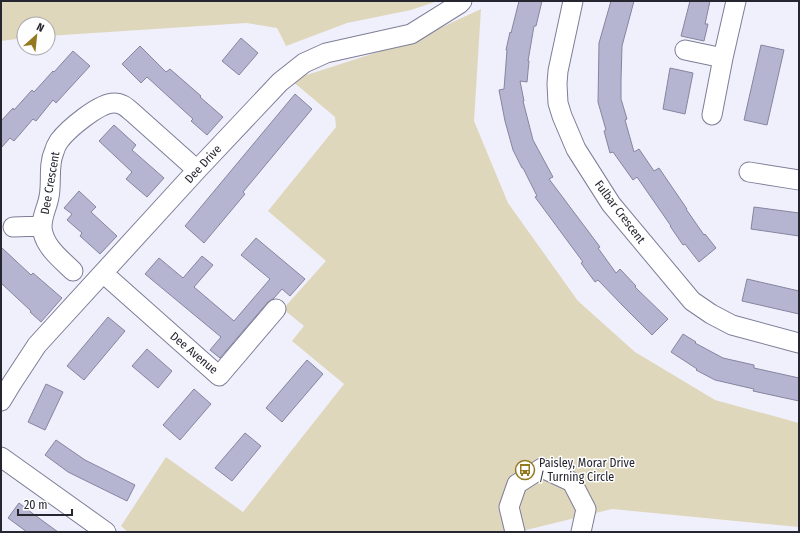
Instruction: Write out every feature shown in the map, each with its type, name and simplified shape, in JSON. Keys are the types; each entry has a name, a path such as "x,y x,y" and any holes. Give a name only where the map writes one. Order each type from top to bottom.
{"street":[{"name":"Fulbar Crescent","path":"573,1 556,84 558,103 576,149 611,204 692,301 732,326 799,343"},
{"path":"712,115 736,1"},
{"name":"Dee Drive","path":"1,401 6,380 197,170 280,82 304,63 326,52 412,34 460,2"},
{"path":"685,50 723,58"},
{"name":"Dee Crescent","path":"73,271 48,245 42,233 43,217 51,190 51,164 53,153 66,133 95,110 104,105 112,103 122,104 197,170"},
{"path":"749,172 799,180"},
{"path":"13,228 42,226"},
{"name":"Dee Avenue","path":"103,273 220,376 276,309"},
{"path":"1,457 106,532"},
{"path":"515,532 509,507 517,484 542,468 572,482 586,509 582,532"}],"shaded area":[{"path":"1,1 438,1 411,10 347,23 286,46 277,28 246,23 56,35 56,16 16,16 16,39 1,41"},
{"path":"481,9 474,121 508,203 578,301 635,352 715,400 799,423 799,527 612,509 518,532 128,532 121,526 166,457 243,512 344,384 292,341 304,326 283,309 326,261 268,211 336,127 335,117 291,80 412,41"}],"building":[{"path":"519,1 542,1 536,26 534,26 528,61 527,82 520,81 523,101 533,140 553,177 549,179 600,247 598,248 616,273 620,269 636,286 635,287 668,319 652,335 598,280 595,282 581,263 583,262 535,197 537,196 513,150 505,121 499,90 504,89 506,50"},
{"path":"611,1 634,1 622,46 621,99 634,152 639,149 654,171 659,168 704,235 705,234 716,248 699,262 685,244 683,245 637,177 633,180 613,152 610,153 604,131 606,130 598,102 599,43"},
{"path":"690,1 710,1 705,24 708,24 704,41 681,36"},
{"path":"241,38 258,53 239,75 222,61"},
{"path":"761,45 784,50 767,125 744,120"},
{"path":"140,46 166,72 170,69 223,117 207,135 191,121 193,119 147,77 141,83 122,64"},
{"path":"73,51 90,66 56,103 53,100 36,121 33,119 14,141 10,138 1,148 1,121 13,108 14,110 32,90 34,92"},
{"path":"670,68 693,73 685,114 663,109"},
{"path":"295,94 312,109 243,192 245,194 204,243 185,226"},
{"path":"114,125 136,145 132,150 164,178 147,197 126,179 132,172 99,141"},
{"path":"79,191 96,207 91,212 117,236 100,254 80,236 82,233 67,220 72,214 64,208"},
{"path":"754,207 799,213 799,236 751,229"},
{"path":"256,238 305,279 290,296 282,289 268,302 220,358 210,350 221,337 145,274 159,258 183,278 202,256 213,265 194,287 234,321 270,279 241,255"},
{"path":"1,247 31,275 33,273 62,298 41,322 1,283"},
{"path":"747,279 799,291 799,314 742,301"},
{"path":"108,317 125,331 84,380 67,366"},
{"path":"683,334 696,342 695,343 723,358 754,365 754,368 799,378 799,401 753,391 754,389 715,380 696,370 697,369 671,352"},
{"path":"147,349 172,371 158,388 132,366"},
{"path":"307,360 323,374 282,422 266,408"},
{"path":"46,384 63,392 45,430 28,422"},
{"path":"194,389 211,404 180,440 163,425"},
{"path":"245,433 261,446 232,481 215,468"},
{"path":"56,440 85,460 135,485 127,501 68,472 45,455"},
{"path":"19,503 58,532 27,532 8,518"}],"place":[{"name":"Paisley, Morar Drive / Turning Circle","path":"525,470"}]}
